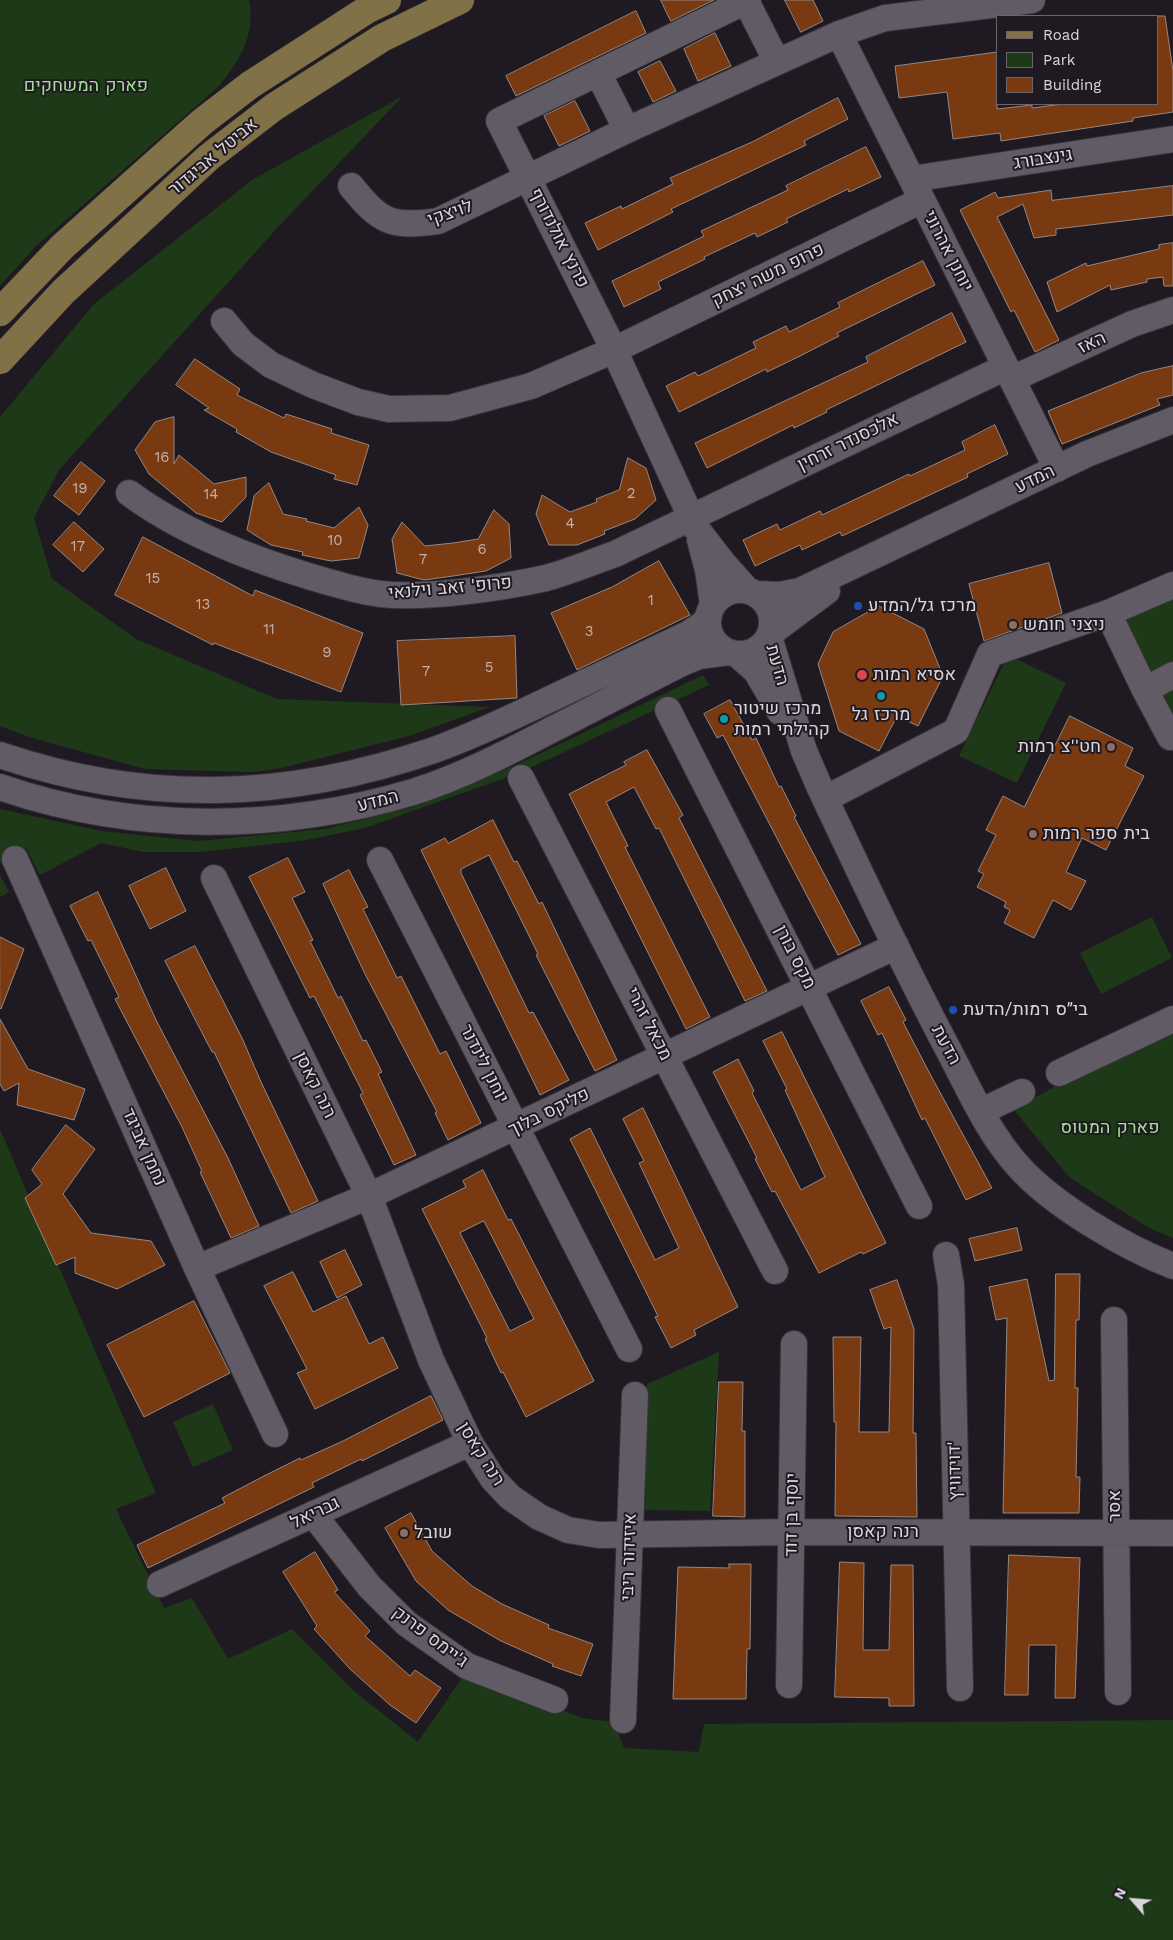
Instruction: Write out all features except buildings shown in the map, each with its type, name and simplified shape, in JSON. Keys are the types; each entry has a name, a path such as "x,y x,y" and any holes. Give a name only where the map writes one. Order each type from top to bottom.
{"main road":[{"name":"אביטל אביגדור","path":"0,312 63,246 202,122 250,85 368,9 387,0"},
{"name":"אביטל אביגדור","path":"0,360 64,292 209,157 274,107 382,38 460,0"}],"street":[{"name":"פרנץ אולנדורף","path":"711,611 708,570 693,523 614,350 528,178 627,130 777,62 839,34 885,18 904,8 1032,0"},
{"path":"528,178 499,122 747,1 777,62"},
{"name":"יוחנן אהרוני","path":"839,34 1057,469"},
{"path":"598,73 627,130"},
{"name":"גינצבורג","path":"917,190 1173,139"},
{"name":"לויצקי","path":"350,186 367,206 390,222 414,224 438,221 528,178"},
{"name":"פרופ משה יצחק","path":"224,320 243,344 271,365 313,385 358,402 389,409 450,408 531,386 614,350 917,190"},
{"name":"האז","path":"1009,373 1132,324 1173,310"},
{"name":"אלכסנדר זרחין","path":"693,523 1009,373"},
{"name":"המדע","path":"753,592 779,595 800,591 1128,436 1172,423"},
{"name":"פרופ' זאב וילנאי","path":"129,493 148,506 251,557 302,574 381,594 427,594 491,588 548,578 693,523"},
{"name":"פרנץ אולנדורף","path":"693,523 723,563 753,592"},
{"name":"המדע","path":"770,634 809,602 900,545"},
{"path":"826,799 956,731 990,654 1108,613 1173,585"},
{"path":"732,591 753,592 769,606 773,623 770,634 756,650 734,654 721,648 710,634 711,611 724,594 732,591"},
{"name":"המדע","path":"0,755 52,770 106,782 166,789 226,791 264,789 334,779 434,750 490,728 688,634 703,624 711,611"},
{"path":"1108,613 1145,690 1172,738"},
{"name":"הדעת","path":"770,634 804,751"},
{"name":"המדע","path":"0,787 96,811 204,824 266,821 340,810 414,792 497,759 682,662 699,656 734,654"},
{"name":"הדעת","path":"734,654 756,671 804,751 896,946 932,1018 997,1138 1017,1165 1036,1185 1107,1232 1173,1266"},
{"path":"1145,690 1173,675"},
{"name":"מקס בורן","path":"668,710 810,986 920,1206"},
{"name":"מכאל זהרי","path":"521,778 775,1271"},
{"name":"נחמן אביגד","path":"15,859 197,1268 275,1434"},
{"name":"יוחנן לינדנר","path":"380,860 629,1349"},
{"name":"רנה קאסן","path":"214,878 368,1196 431,1360 470,1443 493,1479 504,1491 539,1517 568,1530 630,1535 792,1532 1173,1533"},
{"name":"פליקס בלוך","path":"197,1268 368,1196 516,1128 896,946"},
{"path":"1059,1073 1173,1019"},
{"path":"982,1111 1022,1092"},
{"name":"דוידוויץ'","path":"946,1255 951,1285 960,1688"},
{"name":"אסר","path":"1114,1320 1118,1692"},
{"name":"יוסף בן דוד","path":"789,1685 794,1344"},
{"name":"איזידור ריבי","path":"623,1720 635,1394"},
{"name":"גבריאל","path":"160,1584 470,1443"},
{"name":"ג'יימס פרנק","path":"313,1514 369,1586 407,1624 467,1666 555,1700"}],"green space":[{"name":"פארק המשחקים","path":"0,0 249,0 251,13 248,36 244,47 239,58 217,88 35,247 0,286"},
{"path":"403,96 280,225 59,470 34,518 52,579 136,639 277,699 490,707 409,736 281,768 255,772 145,769 29,737 0,726 0,417 94,304 252,180"},
{"path":"1173,585 1173,753 1107,615"},
{"path":"1008,655 1066,683 1017,783 959,756"},
{"path":"703,675 709,685 519,773 365,828 307,840 201,852 144,852 101,843 40,875 26,848 0,863 0,809 102,831 198,841 324,829 413,807 514,766"},
{"path":"0,875 9,892 0,897"},
{"path":"1152,917 1172,958 1101,994 1080,953"},
{"name":"פארק המטוס","path":"1173,1024 1173,1238 1147,1227 1069,1177 1013,1109"},
{"path":"0,1129 156,1493 116,1509 164,1608 192,1598 228,1659 292,1629 354,1691 418,1742 466,1672 582,1718 614,1722 624,1748 699,1752 704,1724 1173,1720 1173,1940 0,1940"},
{"path":"719,1352 710,1511 645,1510 647,1384"},
{"path":"213,1404 233,1450 193,1467 173,1422"}],"place":[{"name":"מרכז גל/המדע","path":"858,606"},
{"name":"ניצני חומש","path":"1013,625"},
{"name":"אסיא רמות","path":"862,675"},
{"name":"מרכז גל","path":"881,696"},
{"name":"מרכז שיטור קהילתי רמות","path":"724,719"},
{"name":"חט''צ רמות","path":"1111,747"},
{"name":"בית ספר רמות","path":"1033,834"},
{"name":"בי״ס רמות/הדעת","path":"953,1010"},
{"name":"שובל","path":"404,1533"}]}
